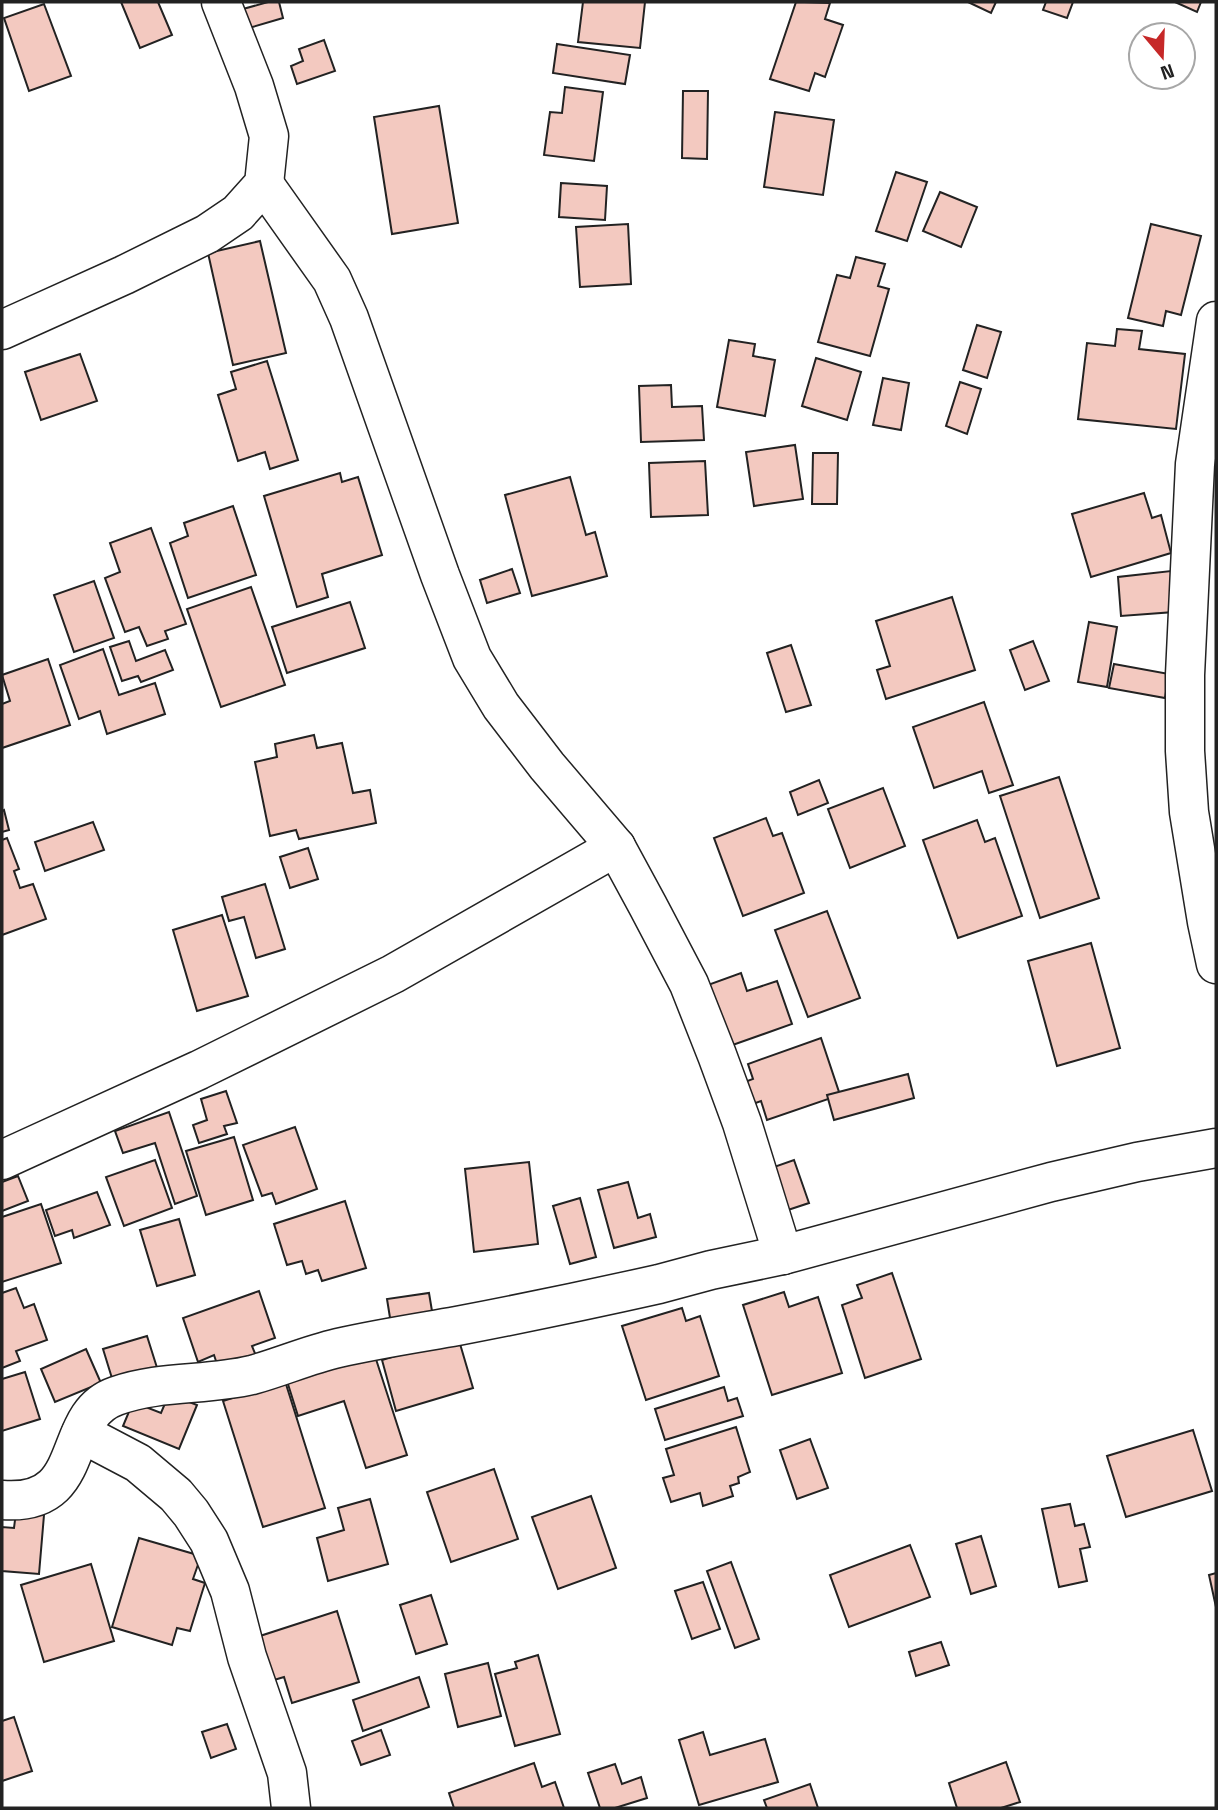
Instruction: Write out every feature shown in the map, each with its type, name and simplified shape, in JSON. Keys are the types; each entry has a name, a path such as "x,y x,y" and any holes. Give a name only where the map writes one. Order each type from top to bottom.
{"street":[{"path":"2,330 207,234 238,213 264,184 269,136 254,86 221,2"},
{"path":"264,184 332,280 349,318 472,658 508,716 616,847 689,984 742,1123 783,1255"},
{"path":"1216,321 1195,464 1185,675 1185,738 1189,812 1216,964"},
{"path":"2,1160 199,1070 393,974 616,847"},
{"path":"2,1500 32,1499 59,1482 74,1455 90,1415 103,1402 116,1396 149,1387 250,1375 335,1349 581,1301 783,1255 1051,1182 1137,1162 1216,1148"},
{"path":"81,1433 138,1463 176,1495 209,1541 230,1591 247,1657 287,1773 291,1808"}],"building":[{"path":"121,2 158,2 172,35 140,48"},
{"path":"279,2 283,18 249,28 243,9"},
{"path":"583,2 645,2 640,48 578,42"},
{"path":"796,2 830,3 825,19 843,25 825,77 815,73 809,91 770,79"},
{"path":"968,2 996,2 991,13"},
{"path":"1046,2 1073,2 1067,18 1043,10"},
{"path":"1175,2 1201,2 1197,12"},
{"path":"44,4 71,76 29,91 4,18"},
{"path":"324,40 335,71 297,84 291,66 303,61 299,49"},
{"path":"557,44 630,55 625,84 553,73"},
{"path":"565,87 603,92 594,161 544,155 550,112 562,113"},
{"path":"683,91 708,91 707,159 682,158"},
{"path":"439,106 458,223 392,234 374,117"},
{"path":"775,112 834,120 823,195 764,187"},
{"path":"896,172 927,182 907,241 876,231"},
{"path":"561,183 607,186 605,220 559,217"},
{"path":"940,192 977,207 961,247 923,231"},
{"path":"628,224 631,284 580,287 576,227"},
{"path":"1151,224 1201,236 1181,315 1166,311 1163,326 1128,318"},
{"path":"260,241 286,353 233,365 208,253"},
{"path":"856,257 885,264 878,286 889,289 870,356 818,342 837,275 850,278"},
{"path":"977,325 1001,332 987,378 963,370"},
{"path":"1117,329 1142,331 1139,349 1185,354 1176,429 1078,419 1087,343 1115,346"},
{"path":"729,340 755,344 753,356 775,360 765,416 717,407"},
{"path":"80,354 97,401 41,420 25,372"},
{"path":"816,358 861,372 847,420 802,406"},
{"path":"267,361 298,460 270,469 265,452 238,461 218,395 236,389 231,372"},
{"path":"883,378 909,383 901,430 873,425"},
{"path":"960,382 981,389 967,434 946,426"},
{"path":"671,385 672,407 702,406 704,440 641,442 639,386"},
{"path":"795,445 803,499 754,506 746,452"},
{"path":"813,453 838,453 837,504 812,504"},
{"path":"705,461 708,515 651,517 649,463"},
{"path":"340,473 342,482 358,477 382,555 322,574 328,597 297,607 264,496"},
{"path":"570,477 586,535 595,532 607,576 532,596 505,495"},
{"path":"1144,493 1152,518 1161,515 1171,553 1091,577 1072,514"},
{"path":"233,506 256,575 188,598 170,543 188,536 184,523"},
{"path":"151,528 186,624 165,631 168,639 147,646 139,627 125,632 105,578 120,572 110,543"},
{"path":"512,569 520,593 487,603 480,580"},
{"path":"1171,571 1174,612 1121,616 1118,577"},
{"path":"94,581 114,638 74,652 54,595"},
{"path":"251,587 285,685 221,707 187,609"},
{"path":"952,597 975,670 886,699 877,670 890,666 876,621"},
{"path":"350,602 365,648 287,673 272,627"},
{"path":"1089,622 1117,627 1107,687 1078,682"},
{"path":"129,641 136,661 165,650 173,670 141,682 138,676 122,681 110,647"},
{"path":"1033,641 1049,681 1025,690 1010,650"},
{"path":"791,645 811,705 786,712 767,653"},
{"path":"103,649 119,695 155,683 165,714 107,734 100,711 79,719 60,665"},
{"path":"48,659 70,725 2,748 2,704 10,701 2,675"},
{"path":"1114,664 1169,674 1165,698 1109,688"},
{"path":"984,702 1013,785 989,793 982,771 934,788 913,727"},
{"path":"314,735 317,748 342,743 353,793 370,790 376,823 299,839 296,830 270,836 255,762 277,757 275,744"},
{"path":"1059,777 1099,898 1040,918 1000,796"},
{"path":"819,780 828,803 798,815 790,792"},
{"path":"883,788 905,846 850,868 828,809"},
{"path":"4,810 9,830 2,832 2,811"},
{"path":"766,818 773,836 782,833 804,893 743,916 714,838"},
{"path":"977,820 985,842 995,838 1022,916 958,938 923,840"},
{"path":"93,822 104,850 45,871 35,842"},
{"path":"7,838 19,869 14,871 20,888 33,884 46,919 2,935 2,840"},
{"path":"308,848 318,879 290,888 280,857"},
{"path":"265,884 285,949 256,958 244,917 229,921 222,897"},
{"path":"827,911 860,998 808,1017 775,930"},
{"path":"222,915 248,996 197,1011 173,930"},
{"path":"1091,943 1120,1048 1057,1066 1028,961"},
{"path":"741,973 747,991 777,981 792,1024 727,1047 705,986"},
{"path":"821,1038 840,1095 767,1120 761,1101 750,1105 742,1083 753,1079 748,1064"},
{"path":"908,1074 914,1098 834,1120 827,1095"},
{"path":"226,1091 237,1123 224,1126 227,1134 199,1143 193,1125 207,1120 201,1099"},
{"path":"169,1112 197,1196 175,1204 155,1143 123,1153 115,1131"},
{"path":"295,1127 317,1189 276,1204 272,1193 262,1196 243,1145"},
{"path":"234,1137 253,1200 206,1215 186,1151"},
{"path":"155,1160 172,1208 124,1226 106,1177"},
{"path":"794,1160 809,1203 785,1211 771,1168"},
{"path":"529,1162 538,1244 474,1252 465,1169"},
{"path":"18,1176 28,1201 2,1211 2,1182"},
{"path":"628,1182 638,1218 650,1214 656,1237 614,1248 598,1190"},
{"path":"97,1192 110,1225 74,1238 72,1230 55,1236 46,1210"},
{"path":"580,1198 596,1257 570,1264 553,1206"},
{"path":"345,1201 366,1268 322,1281 318,1270 306,1274 302,1261 287,1265 274,1224"},
{"path":"41,1204 61,1263 2,1282 2,1217"},
{"path":"179,1219 195,1275 157,1286 140,1230"},
{"path":"892,1273 921,1359 865,1378 842,1305 862,1298 857,1285"},
{"path":"16,1288 24,1308 34,1304 47,1340 16,1351 20,1361 2,1368 2,1293"},
{"path":"259,1291 275,1338 252,1346 256,1356 219,1370 214,1355 198,1362 183,1318"},
{"path":"784,1292 789,1307 818,1297 842,1373 772,1395 743,1305"},
{"path":"429,1293 433,1317 391,1324 387,1299"},
{"path":"682,1308 686,1321 700,1316 719,1376 646,1400 622,1326"},
{"path":"147,1336 159,1374 115,1388 103,1349"},
{"path":"458,1337 473,1388 396,1411 382,1360"},
{"path":"86,1349 101,1383 55,1402 41,1369"},
{"path":"374,1353 407,1455 366,1468 344,1401 298,1416 287,1381"},
{"path":"25,1372 40,1419 2,1431 2,1379"},
{"path":"285,1381 325,1508 263,1527 223,1401"},
{"path":"724,1387 728,1401 737,1398 743,1416 665,1440 655,1409"},
{"path":"169,1394 197,1405 179,1449 123,1426 133,1402 161,1413"},
{"path":"736,1427 750,1472 738,1477 739,1483 730,1486 733,1496 703,1506 700,1493 671,1502 663,1478 674,1475 666,1449"},
{"path":"1193,1430 1212,1491 1126,1517 1107,1456"},
{"path":"810,1439 828,1488 797,1499 780,1450"},
{"path":"494,1469 518,1539 451,1562 427,1492"},
{"path":"591,1496 616,1568 558,1589 532,1517"},
{"path":"370,1499 388,1564 328,1581 317,1538 344,1530 338,1508"},
{"path":"1070,1504 1075,1526 1084,1524 1090,1547 1080,1549 1087,1581 1059,1587 1042,1509"},
{"path":"16,1512 44,1515 39,1574 2,1571 2,1527 14,1528"},
{"path":"981,1536 996,1586 971,1594 956,1544"},
{"path":"139,1538 201,1556 193,1579 205,1583 190,1631 177,1628 172,1645 112,1627"},
{"path":"910,1545 930,1597 849,1627 830,1575"},
{"path":"731,1562 759,1639 735,1648 707,1571"},
{"path":"91,1564 114,1641 44,1662 21,1585"},
{"path":"1216,1573 1216,1607 1209,1575"},
{"path":"703,1582 720,1629 692,1639 675,1591"},
{"path":"431,1595 447,1644 416,1654 400,1605"},
{"path":"337,1611 359,1682 292,1703 284,1677 274,1680 260,1636"},
{"path":"941,1642 949,1665 916,1676 909,1652"},
{"path":"538,1655 560,1734 515,1746 495,1674 517,1668 515,1662"},
{"path":"488,1663 501,1716 458,1727 445,1674"},
{"path":"419,1677 429,1707 363,1731 353,1700"},
{"path":"14,1717 32,1771 2,1781 2,1721"},
{"path":"227,1724 236,1749 211,1758 202,1732"},
{"path":"381,1730 390,1755 361,1765 352,1741"},
{"path":"703,1732 710,1755 765,1739 778,1782 699,1805 679,1740"},
{"path":"1006,1762 1020,1802 1001,1808 957,1808 949,1783"},
{"path":"534,1763 542,1787 555,1782 564,1808 454,1808 449,1793"},
{"path":"615,1764 622,1784 641,1777 647,1798 615,1808 600,1808 588,1773"},
{"path":"810,1784 818,1808 767,1808 764,1800"}]}
